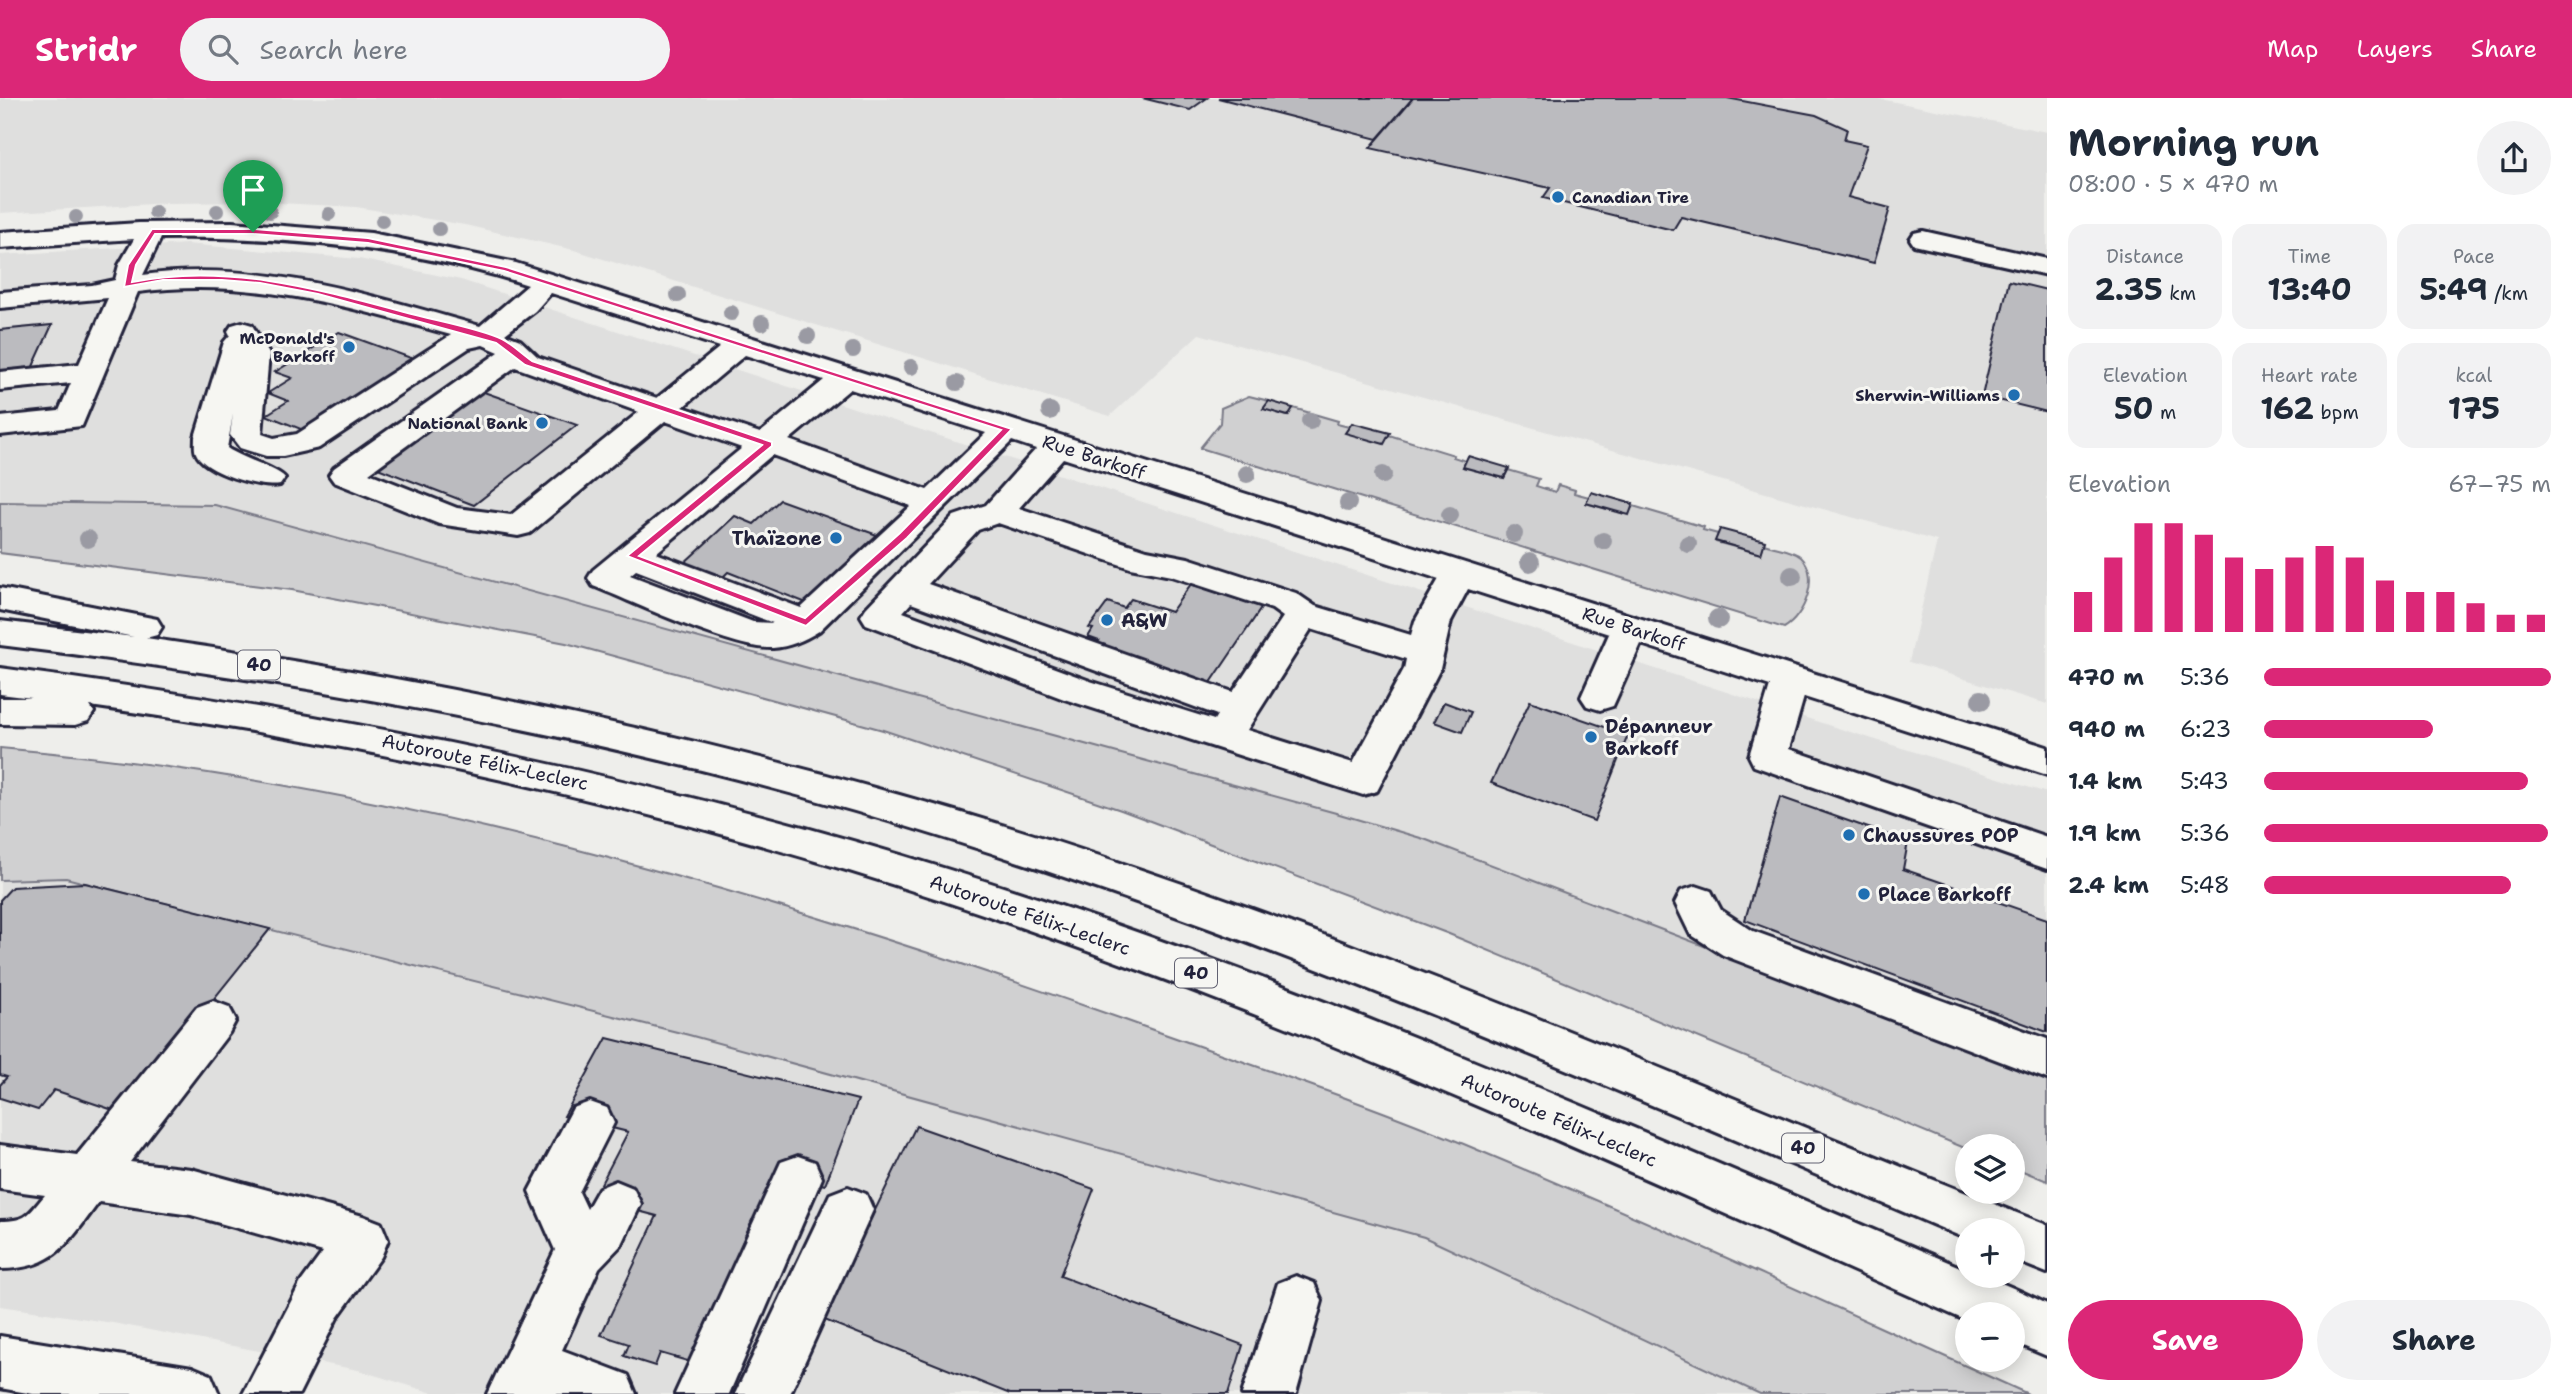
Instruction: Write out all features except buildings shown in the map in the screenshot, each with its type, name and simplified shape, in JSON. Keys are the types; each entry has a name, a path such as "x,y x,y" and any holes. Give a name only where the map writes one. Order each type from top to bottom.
{"main road":[{"name":"Rue Barkoff","path":"0,240 152,231 308,235 375,242 451,255 546,282 2047,761"},
{"path":"0,447 44,440 60,432 71,419 127,285 132,265 152,231"},
{"path":"269,478 234,467 211,452 211,437 242,331 260,281 308,235"},
{"path":"1923,239 2039,266"},
{"path":"0,300 92,293 163,278 260,281 319,291 485,336 506,344 528,363 659,409 791,450 932,503"},
{"path":"242,331 254,354 246,435 255,444 286,446 308,441 459,342 485,336 525,305 546,282"},
{"path":"516,353 345,475 451,517 518,526 741,344"},
{"path":"0,381 92,372"},
{"path":"845,378 605,578 762,637 790,632 806,623 904,535 932,503 1007,429"},
{"path":"0,426 71,419"},
{"path":"1057,445 999,512 966,523 905,588 1231,723 1363,781 1422,669 1433,621 1460,574"},
{"path":"234,467 264,446"},
{"path":"999,512 1142,560 1176,566 1284,601 1303,614 1425,652"},
{"path":"632,556 806,623"},
{"path":"0,599 241,648 515,712"},
{"path":"1231,723 1303,614"},
{"path":"1600,697 1630,628"},
{"name":"40","path":"0,633 231,661 515,712 587,727 798,780 1131,883 1464,1008 1973,1218"},
{"path":"1790,679 1768,756 2047,853"},
{"name":"Autoroute Félix-Leclerc","path":"0,681 257,716 466,756 607,788 780,835 957,889 1234,986 1381,1044 1982,1302"},
{"path":"0,711 257,716"},
{"path":"1696,903 1705,922 1738,943 2047,1059"},
{"path":"0,1245 18,1247 39,1238 90,1178 213,1020"},
{"path":"581,1251 554,1191 590,1122"},
{"path":"0,1167 191,1192 363,1240 319,1300 270,1394"},
{"path":"702,1394 798,1178"},
{"path":"610,1394 521,1379 581,1251 604,1227 616,1205"},
{"path":"762,1394 848,1210"},
{"path":"2025,1240 2047,1249"},
{"path":"1269,1394 1296,1301"},
{"name":"Autoroute Félix-Leclerc","path":"2025,1321 2047,1330"},
{"path":"0,1362 105,1387 192,1394"}],"shaded area":[{"path":"0,98 1875,98 2047,132 2047,704 1909,662 1937,541 1199,334 1110,416 574,250 465,225 356,207 260,202 169,203 0,213"},
{"path":"187,244 359,259 461,280 1831,726 2047,793 2047,1077 1424,839 215,505 0,502 0,255"},
{"path":"1249,396 1269,401 1264,409 1287,416 1293,408 1338,421 1337,424 1349,427 1346,433 1389,435 1454,455 1453,457 1466,461 1463,467 1504,478 1508,470 1539,479 1536,486 1555,492 1558,485 1575,490 1574,493 1589,497 1586,503 1628,515 1633,506 1704,527 1703,530 1718,534 1716,542 1761,554 1764,544 1793,552 1807,565 1810,575 1808,596 1798,615 1784,628 1200,448 1220,423 1221,408"},
{"path":"0,502 215,505 1424,839 2047,1077 2047,1181 2025,1172 2025,1134 1955,1134 1955,1144 1449,934 1121,810 883,730 566,643 292,590 0,553"},
{"path":"0,748 143,764 287,786 429,814 571,848 851,928 989,973 1347,1098 1435,1132 1685,1239 1955,1361 1955,1372 1979,1372 2028,1394 1760,1394 1424,1237 689,1035 66,878 0,880"},
{"path":"66,878 689,1035 1424,1237 1760,1394 436,1394 358,1370 113,1323 0,1306 0,880"}],"place":[{"name":"Canadian Tire","path":"1558,197"},
{"name":"McDonald's Barkoff","path":"349,347"},
{"name":"Sherwin-Williams","path":"2014,395"},
{"name":"National Bank","path":"542,423"},
{"name":"Thaïzone","path":"836,538"},
{"name":"A&W","path":"1107,620"},
{"name":"Dépanneur Barkoff","path":"1591,737"},
{"name":"Chaussures POP","path":"1849,835"},
{"name":"Place Barkoff","path":"1864,894"}],"route":[{"path":"152,231 253,232 320,236 410,247 506,269 1007,429 932,503 904,535 856,574 806,623 632,556 768,444 528,363 510,346 485,336 319,291 292,285 222,278 163,278 127,285 132,265 152,231"}]}
